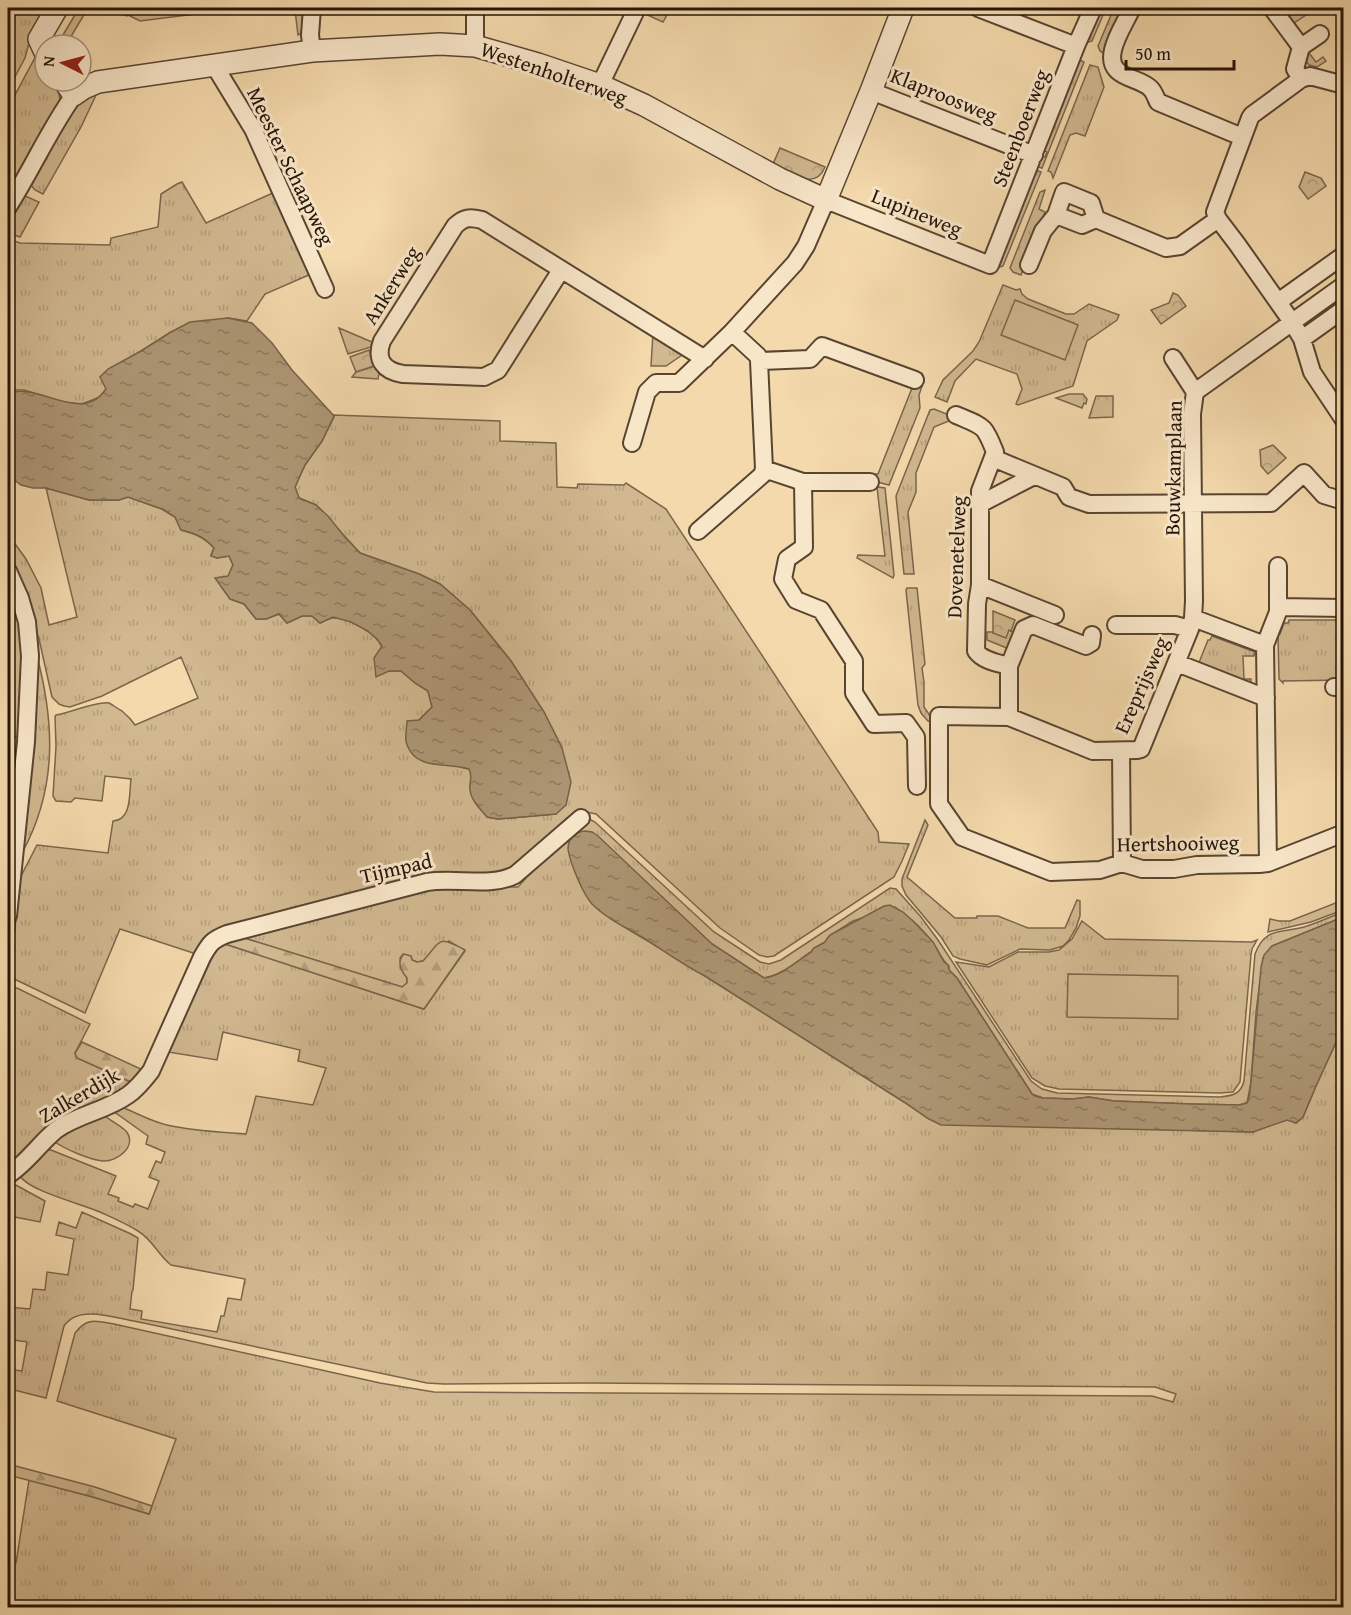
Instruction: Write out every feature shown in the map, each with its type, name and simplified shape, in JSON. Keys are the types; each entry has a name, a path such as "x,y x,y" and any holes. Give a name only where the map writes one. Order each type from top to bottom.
{"street":[{"path":"47,33 57,8"},
{"path":"312,8 310,35 312,51"},
{"path":"475,8 475,46"},
{"path":"600,85 637,8"},
{"path":"632,443 647,392 656,383 679,383 732,332 801,255 826,200 903,8"},
{"path":"978,8 1076,46"},
{"name":"Steenboerweg","path":"990,266 1093,8"},
{"path":"1132,8 1112,53 1114,66 1118,72 1151,88 1158,102 1242,137"},
{"path":"1272,8 1301,47"},
{"path":"1301,79 1295,69 1301,47 1320,34"},
{"name":"Westenholterweg","path":"93,84 312,51 369,46 440,44 475,46 600,85 644,105 780,179 826,200"},
{"name":"Meester Schaapweg","path":"214,65 253,129 325,288"},
{"path":"1344,85 1310,76 1301,79 1252,115 1215,212 1292,322 1302,339 1312,372 1344,420"},
{"name":"Klaproosweg","path":"871,91 1034,155"},
{"path":"8,207 59,116 67,93"},
{"path":"1029,266 1043,231 1056,215 1065,192 1091,203 1096,219"},
{"name":"Lupineweg","path":"826,200 990,266"},
{"path":"1056,215 1082,225 1096,219 1166,248 1180,246 1218,219"},
{"name":"Ankerweg","path":"561,270 498,370 491,375 484,377 395,373 388,370 381,359 382,341 455,226 465,218 472,217 482,220 705,359"},
{"path":"1278,302 1344,255"},
{"name":"Bouwkamplaan","path":"1191,624 1194,601 1192,414 1196,392 1344,285"},
{"path":"1302,339 1344,309"},
{"path":"698,531 762,475 764,469 759,356 732,332"},
{"path":"759,361 810,359 822,346 915,380"},
{"path":"1173,358 1196,392"},
{"path":"956,415 981,425 987,432 995,452 993,458 1063,487 1069,497 1089,504 1271,503 1304,473 1324,495 1344,501"},
{"name":"Dovenetelweg","path":"993,458 980,491 981,585 977,604 976,651 982,658 1009,666"},
{"path":"764,469 803,482 870,482"},
{"path":"980,504 1034,476"},
{"path":"803,482 804,547 787,559 783,579 796,600 820,610 854,661 854,693 874,724 906,723 916,737 917,786"},
{"path":"1268,863 1265,645 1278,612 1278,566"},
{"path":"8,571 20,598 27,622 30,656 26,742 8,916"},
{"path":"981,585 1055,615"},
{"path":"1278,607 1344,608"},
{"path":"1116,626 1191,624 1265,645"},
{"name":"Ereprijsweg","path":"1122,863 1121,751 1141,749 1191,624"},
{"path":"1092,636 1091,643 1086,646 1033,625 1024,629 1009,666 1009,717 1093,751 1121,751"},
{"path":"1177,663 1266,698"},
{"name":"Hertshooiweg","path":"1009,717 939,716 939,804 962,837 1051,872 1100,870 1122,863 1142,869 1268,863 1344,833"},
{"name":"Tijmpad","path":"208,947 214,939 227,934 427,882 506,880 515,875 581,818"},
{"name":"Zalkerdijk","path":"8,1175 65,1124 130,1095 151,1071 208,947"}],"green space":[{"path":"8,8 50,8 33,33 25,58 8,90"},
{"path":"79,8 88,8 73,33 64,33"},
{"path":"100,8 221,8 228,10 140,21 128,15"},
{"path":"644,8 671,8 663,22 645,14"},
{"path":"1099,8 1106,8 1092,41 1085,41"},
{"path":"1114,8 1127,8 1105,54 1098,46"},
{"path":"1301,8 1306,15 1291,25 1280,9"},
{"path":"295,10 305,11 301,33 298,35"},
{"path":"1308,53 1316,62 1323,57 1326,61 1317,67 1309,65 1306,61"},
{"path":"1078,59 1084,62 1042,168 1038,167 1040,156 1045,157 1047,152 1043,150"},
{"path":"33,61 33,93 59,93 60,101 8,196 8,108"},
{"path":"1090,65 1098,67 1104,87 1085,136 1076,133 1070,135 1053,178 1051,172 1048,171"},
{"path":"97,93 81,127 43,194 35,190 29,183 78,102"},
{"path":"780,148 825,167 815,178 802,178 794,175 773,164"},
{"path":"1035,170 1041,172 1003,266 997,266"},
{"path":"1305,172 1321,178 1326,186 1308,199 1299,187"},
{"path":"182,182 206,223 275,192 311,274 265,294 247,321 228,318 171,332 141,351 100,397 82,404 64,402 24,390 15,390 8,377 8,239 20,243 110,245 111,238 158,227 161,194"},
{"path":"1045,190 1039,209 1045,212 1021,275 1010,268 1040,192"},
{"path":"25,196 39,202 20,237 8,233 8,220 21,197"},
{"path":"1003,285 1016,290 1020,289 1028,299 1066,314 1074,314 1089,304 1119,315 1117,320 1087,341 1073,386 1018,405 1016,404 1022,389 1017,374 976,359 955,381 947,402 935,397 943,380 973,351 979,342"},
{"path":"1173,293 1178,295 1186,306 1161,324 1151,310 1169,303"},
{"path":"1015,300 1078,325 1065,360 1001,335"},
{"path":"339,328 372,342 371,347 348,354"},
{"path":"653,333 685,353 666,366 651,366"},
{"path":"369,350 374,366 356,372 350,357"},
{"path":"374,366 379,373 378,379 352,377 356,372"},
{"path":"914,383 922,386 919,395 920,408 889,485 873,481 873,474 878,474"},
{"path":"1069,394 1083,394 1087,399 1086,404 1084,403 1082,408 1056,398"},
{"path":"1096,396 1113,396 1113,417 1089,418"},
{"path":"934,409 949,415 951,420 934,427 916,473 916,492 908,512 914,574 904,574 896,496 930,410"},
{"path":"333,415 500,421 500,441 556,443 557,487 577,488 578,484 624,485 626,483 666,509 878,832 879,842 909,844 894,877 774,956 767,957 759,955 720,928 596,814 586,812 509,874 432,873 197,953 120,929 85,1013 10,977 20,878 37,845 108,853 113,821 119,820 127,811 131,779 105,776 102,801 75,798 71,802 56,801 53,796 56,715 99,703 109,703 124,713 135,725 198,698 181,657 102,696 70,707 59,704 52,697 39,639 8,560 8,534 26,559 41,588 49,625 77,617 46,488 89,500 119,500 128,497 162,509 175,517 181,530 199,536 214,548 211,555 217,558 229,556 233,565 228,577 216,578 230,599 244,604 256,619 266,619 279,614 287,623 302,616 312,616 320,623 334,618 361,627 379,642 389,671 401,671 428,691 432,707 419,720 460,767 469,769 472,775 470,788 487,817 498,819 556,814 562,748 544,712 511,661 470,610 440,584 360,553 316,505 299,498 295,487 305,465 322,441"},
{"path":"1273,445 1286,458 1268,474 1261,466 1260,450"},
{"path":"877,487 885,488 893,578 857,558 858,555 885,556"},
{"path":"8,579 23,620 20,734 8,742"},
{"path":"907,588 917,588 925,664 922,668 924,707 933,720 931,722 921,713 918,705"},
{"path":"993,611 1015,620 1006,638 993,633"},
{"path":"1289,620 1343,620 1343,680 1283,681 1283,683 1279,679 1278,635 1284,623 1288,623"},
{"path":"1009,630 1015,633 1009,649 987,640 987,632"},
{"path":"1212,636 1255,652 1254,656 1243,656 1244,679 1251,679 1251,685 1198,665 1208,640"},
{"path":"37,656 47,707 49,756 42,805 22,853"},
{"path":"591,820 714,932 760,962 769,964 781,960 890,888 896,889 938,940 1031,1081 1042,1089 1057,1093 1220,1097 1235,1094 1241,1089 1244,1081 1255,954 1259,945 1269,935 1304,927 1343,912 1343,917 1272,946 1263,958 1247,1103 1239,1105 1191,1104 1114,1101 1089,1097 1043,1098 1032,1094 931,940 895,907 853,921 829,936 825,942 789,968 764,978 712,944 655,891 578,833 571,839 569,846 582,888 608,916 929,1119 1108,1128 1253,1132 1287,1119 1296,1123 1303,1117 1343,1027 1343,1607 8,1607 8,1563 16,1563 29,1480 149,1514 176,1439 57,1401 75,1333 84,1324 92,1321 380,1383 434,1392 1152,1396 1173,1402 1176,1394 1155,1387 427,1383 96,1314 78,1316 64,1326 46,1398 10,1389 14,1370 22,1371 27,1342 8,1339 8,1307 30,1309 33,1289 45,1290 47,1272 68,1275 74,1239 56,1235 59,1222 76,1228 82,1212 138,1238 130,1309 142,1311 141,1319 217,1332 228,1298 241,1300 245,1279 171,1265 148,1239 134,1228 100,1212 34,1187 20,1176 42,1149 51,1150 116,1176 108,1194 133,1207 135,1204 148,1209 159,1181 149,1177 156,1161 161,1163 165,1152 146,1144 148,1136 113,1111 119,1106 167,1125 246,1134 256,1096 313,1105 326,1068 298,1061 300,1050 223,1032 217,1060 168,1052 218,945 222,943 424,1009 465,951 449,941 423,961 417,962 412,960 411,956 403,954 400,958 407,983 402,987 241,937 426,888 518,887 563,838 573,829"},
{"path":"925,820 928,825 907,877 955,918 998,916 1028,928 1065,928 1077,900 1080,901 1080,916 1069,940 1063,946 1050,950 1020,949 987,965 953,956 941,937 906,895 902,886 902,879"},
{"path":"1343,900 1343,910 1311,922 1268,932 1270,919 1290,921"},
{"path":"1082,921 1105,939 1252,942 1257,940 1251,955 1240,1082 1233,1092 1059,1089 1045,1086 1032,1078 956,962 989,967 1018,952 1059,950 1072,939"},
{"path":"241,937 402,987 407,983 400,963 404,954 411,956 412,960 417,962 423,961 437,944 444,941 465,950 424,1009 222,943"},
{"path":"1068,974 1178,976 1178,1019 1067,1017"},
{"path":"17,988 90,1024 75,1053 77,1058 133,1083 8,1168 8,990"},
{"path":"82,1042 143,1070 133,1083 77,1058 75,1053"},
{"path":"103,1115 124,1129 129,1137 128,1147 120,1156 109,1161 98,1160 78,1154 55,1142 54,1138"},
{"path":"8,1183 45,1201 40,1222 9,1216 8,1224"},
{"path":"8,1464 95,1487 152,1506 149,1514 8,1475"}],"water":[{"path":"228,318 252,323 334,416 322,441 305,465 295,487 299,498 316,505 360,553 440,584 470,610 511,661 544,712 562,748 571,782 566,805 556,814 498,819 487,817 472,797 469,769 434,764 418,759 406,743 407,721 419,720 432,707 428,691 401,671 389,671 376,677 374,658 382,646 368,631 351,622 333,617 320,623 312,616 302,616 287,623 279,614 266,619 256,619 244,604 230,599 215,578 228,576 233,565 229,556 217,558 211,556 214,548 210,544 199,536 181,530 175,517 162,509 128,497 119,500 89,500 46,488 33,488 21,485 8,475 8,394 19,391 71,403 84,403 96,399 106,389 100,377 108,369 190,322"},
{"path":"585,831 598,836 712,944 764,978 783,971 824,943 830,935 884,906 890,905 903,912 933,942 949,970 957,978 1035,1096 1191,1104 1239,1105 1247,1103 1264,955 1272,946 1343,917 1343,1027 1303,1117 1296,1123 1287,1120 1253,1132 941,1125 597,909 581,886 568,849 573,836"}]}
